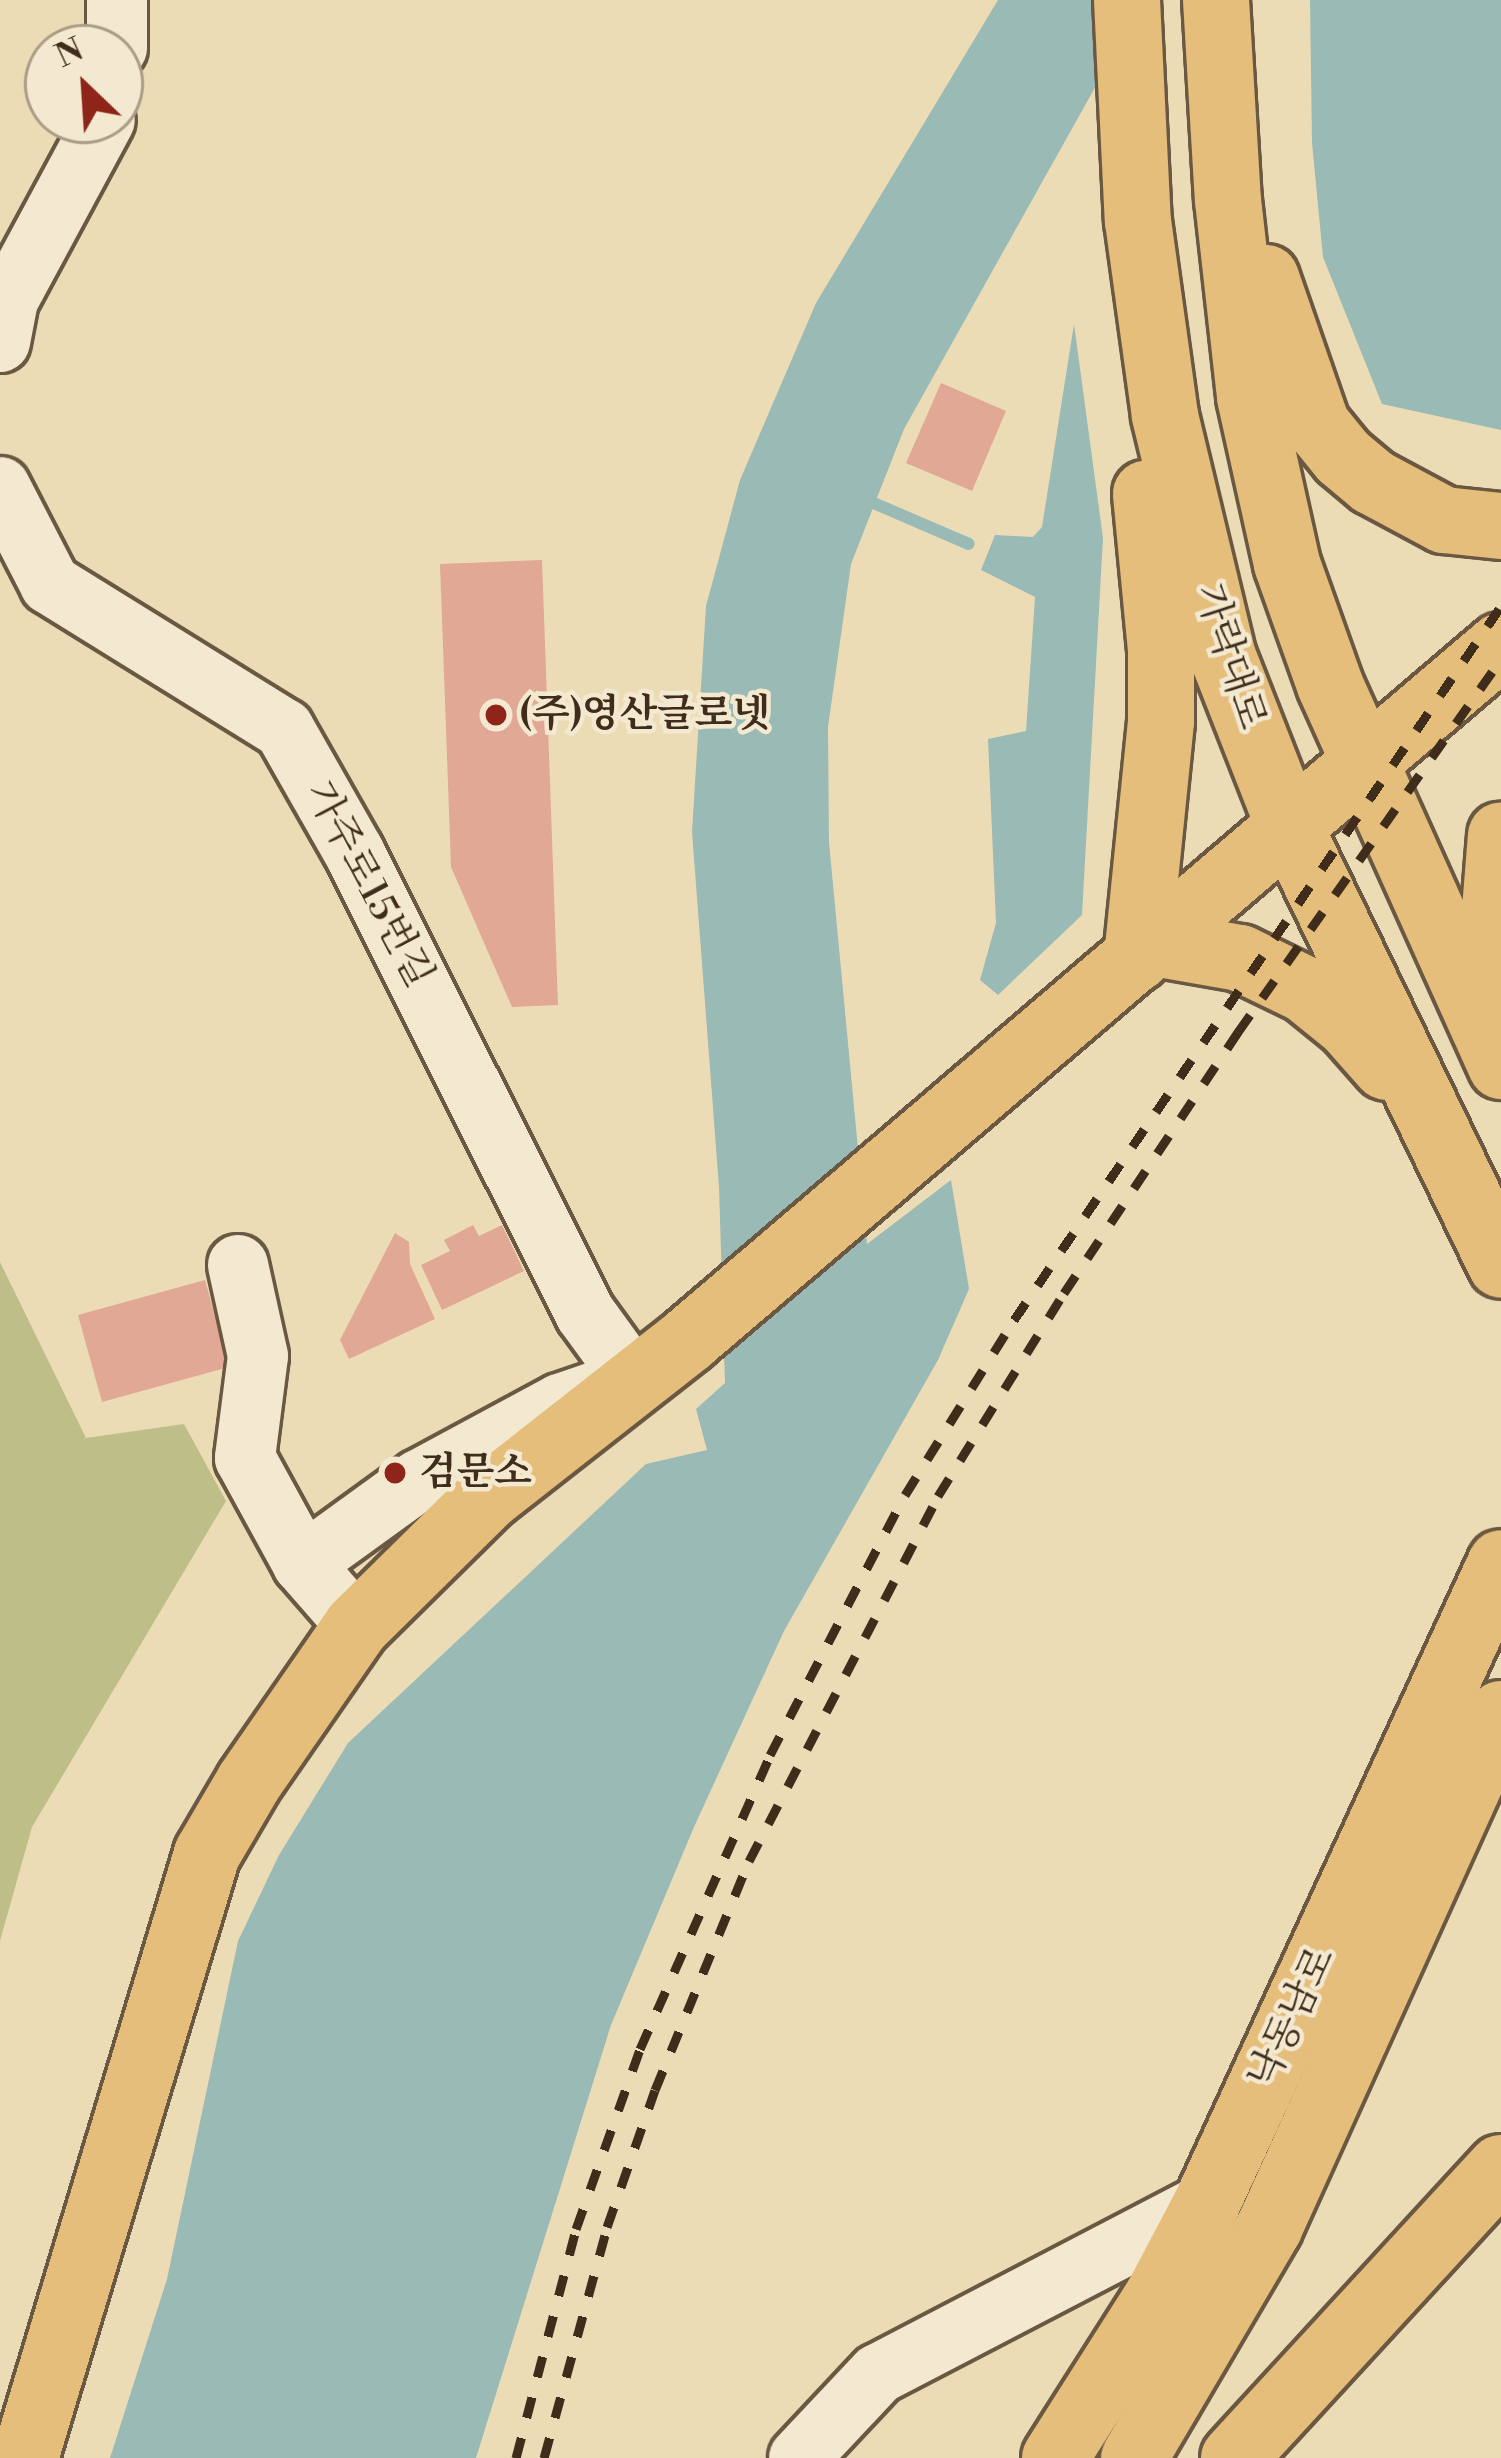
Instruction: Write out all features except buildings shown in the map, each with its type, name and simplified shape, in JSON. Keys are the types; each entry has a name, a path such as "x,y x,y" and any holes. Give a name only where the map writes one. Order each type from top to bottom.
{"main road":[{"name":"가락대로","path":"1126,0 1129,108 1165,416 1223,657 1291,829 1501,1265"},
{"path":"1216,0 1228,200 1264,473 1287,564 1366,766 1501,1066"},
{"path":"1228,200 1257,247 1317,425 1373,482 1444,520 1501,526"},
{"path":"1145,950 1160,721 1156,573 1144,475 1165,416"},
{"path":"26,2458 208,1854 305,1696 357,1626 488,1497 688,1340 1366,766 1501,646"},
{"path":"1501,836 1490,972 1501,1044"},
{"path":"1145,950 1240,958 1306,990 1348,1024 1427,1113"},
{"name":"낙동남로","path":"1055,2458 1158,2296 1207,2203 1501,1563"},
{"name":"낙동남로","path":"1134,2458 1269,2228 1501,1714"},
{"path":"1234,2458 1501,2168"}],"street":[{"path":"0,342 8,300 92,144"},
{"name":"가주로15번길","path":"0,487 50,584 284,729 354,852 586,1312 633,1379"},
{"path":"238,1265 258,1356 245,1458 304,1564 357,1626"},
{"path":"304,1564 419,1480 560,1403 633,1379"},
{"path":"799,2458 878,2374 1207,2203"}],"green space":[{"path":"0,1262 86,1438 184,1424 226,1501 32,1827 0,1941"}],"water":[{"path":"998,0 1144,0 904,429 851,564 828,727 829,842 867,1244 951,1180 969,1289 938,1360 784,1631 694,1827 611,2025 476,2458 110,2458 167,2279 238,1941 279,1855 348,1743 646,1464 707,1450 696,1409 725,1383 719,1187 692,832 706,606 740,480 816,303"},
{"path":"1310,0 1501,0 1501,430 1382,404 1323,257 1312,143"},
{"path":"1074,324 1103,538 1082,915 998,995 980,980 996,923 988,739 1026,731 1035,597 981,570 995,535 1033,537 1042,527"}],"waterway":[{"path":"862,498 969,544"}],"railway":[{"path":"516,2458 576,2229 640,2049 770,1755 905,1495 1014,1320 1501,606"},
{"path":"544,2458 607,2227 655,2090 749,1861 938,1496 1064,1293 1238,1032 1501,659"}],"place":[{"name":"(주)영산글로넷","path":"496,715"},
{"name":"검문소","path":"395,1473"}]}
